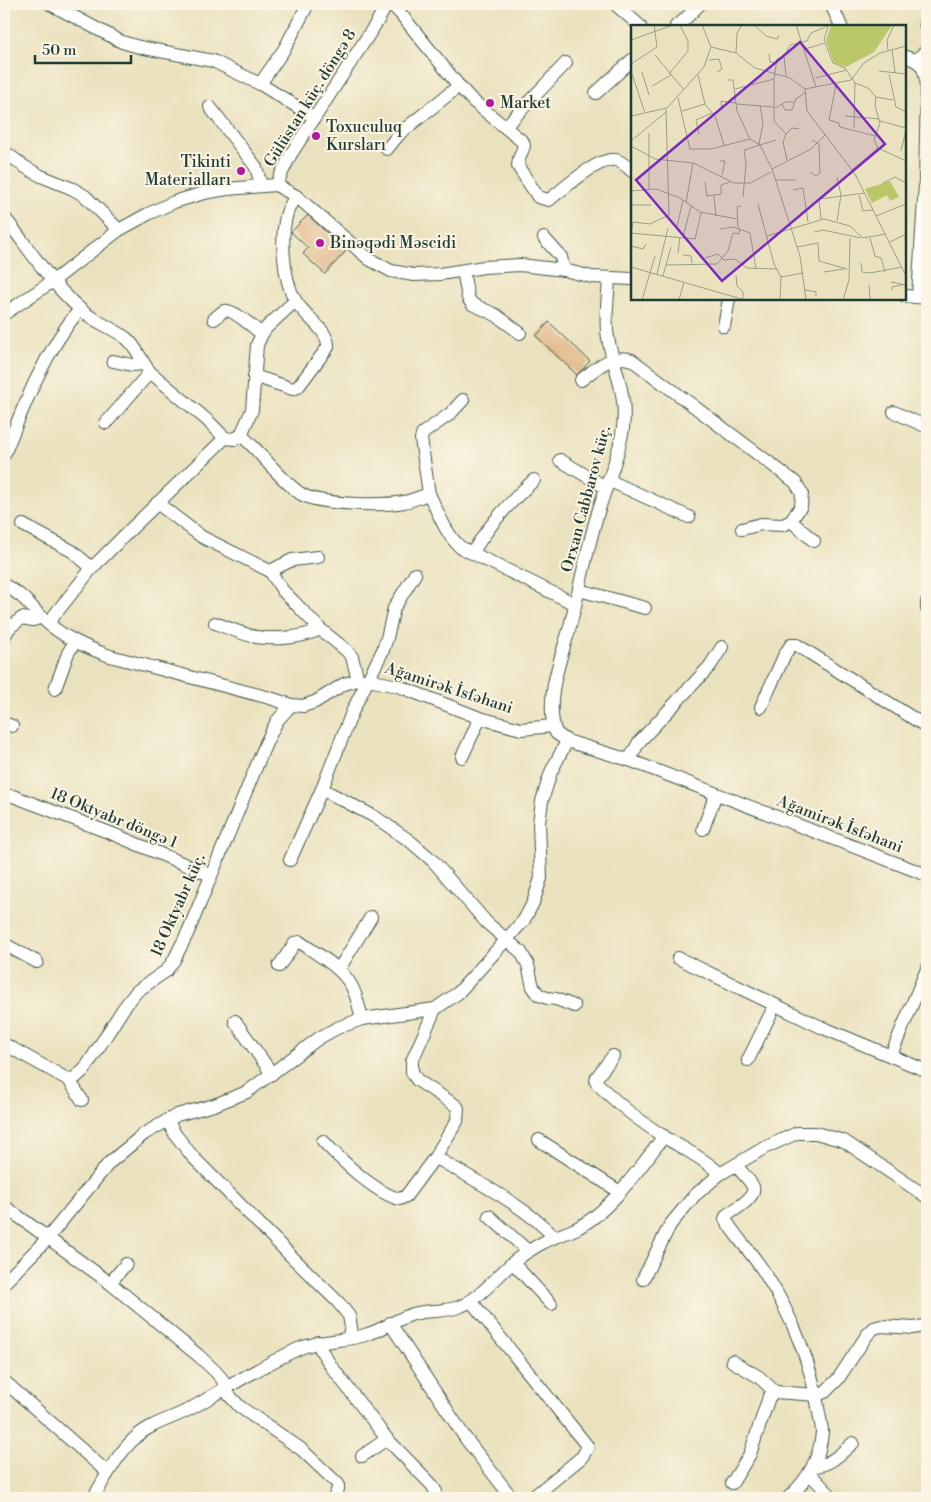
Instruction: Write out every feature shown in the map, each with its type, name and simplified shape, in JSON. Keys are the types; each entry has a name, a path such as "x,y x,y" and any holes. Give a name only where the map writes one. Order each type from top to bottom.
{"street":[{"path":"260,84 285,48 308,4"},
{"name":"Gülüstan küç. döngə 8","path":"276,184 291,154 387,4"},
{"path":"391,4 400,12 458,86 473,101 523,142 524,146 518,166 538,197 548,200 598,164 610,160 617,160 631,169"},
{"path":"615,4 639,25"},
{"path":"678,25 700,4"},
{"path":"831,4 836,24"},
{"path":"57,5 122,42 213,61 260,84 314,117"},
{"path":"906,296 923,298 927,87 926,74 922,65 911,59 927,48"},
{"path":"596,93 631,61"},
{"path":"505,128 566,63"},
{"path":"386,149 400,133 458,86"},
{"path":"210,106 256,166 261,185"},
{"path":"5,155 85,196 119,230"},
{"path":"4,314 52,281 119,230 148,214 174,202 204,193 276,184 296,196 370,259 391,271 414,275 462,272 484,267 520,265 564,270 592,277 631,279"},
{"path":"254,376 293,389 298,387 328,347 326,336 295,301 286,275 284,250 285,224 287,212 296,196"},
{"path":"5,221 52,281 80,310 126,338 134,346 146,368 208,420 225,438"},
{"path":"544,238 561,257 564,270"},
{"path":"462,272 468,298 472,304 489,311 520,333"},
{"name":"Orxan Cabbarov küç.","path":"553,726 553,696 556,678 596,517 618,451 623,427 623,395 606,330 609,279"},
{"path":"724,326 729,300"},
{"path":"4,637 9,628 22,618 45,620 92,568 225,438 235,438 241,435 252,410 257,345 262,334 295,301"},
{"path":"4,455 26,400 62,332 80,310"},
{"path":"214,319 226,310 232,312 262,334"},
{"path":"580,380 614,358 632,360 794,482 802,493 801,506 792,521 783,524 761,524 742,529"},
{"path":"113,360 146,368"},
{"path":"106,423 146,368"},
{"path":"464,400 450,414 423,434 421,439 429,494 445,529 460,547 575,604"},
{"path":"894,412 927,427"},
{"path":"241,435 291,486 303,495 316,500 374,504 405,502 429,494"},
{"path":"560,460 607,484 689,517"},
{"path":"473,552 485,531 511,501 534,480"},
{"path":"157,503 202,538 270,571 283,591 320,629 338,642 352,657 363,680"},
{"path":"792,521 814,541"},
{"path":"24,525 72,551 92,568"},
{"path":"270,571 292,560 318,557"},
{"path":"290,860 322,789 363,680 387,638 394,608 416,574"},
{"name":"Ağamirək İsfəhani","path":"4,584 24,597 45,620 75,642 110,656 291,705 303,706 315,702 344,684 363,680 398,686 480,718 521,729 553,726"},
{"path":"579,590 645,608"},
{"path":"927,602 927,609"},
{"path":"215,623 256,637 300,636 320,629"},
{"path":"55,690 68,654 75,642"},
{"path":"761,707 785,654 791,645 797,645 927,727"},
{"path":"628,760 639,742 710,666 722,647"},
{"name":"18 Oktyabr küç.","path":"68,1080 76,1077 84,1069 137,991 166,971 174,960 188,932 266,743 277,721 291,705"},
{"path":"462,757 480,718"},
{"path":"4,1283 47,1239 109,1163 144,1134 177,1115 214,1105 247,1092 325,1035 338,1028 362,1019 434,1009 458,993 524,920 537,893 541,878 539,823 542,801 551,772 567,742 556,733 553,726"},
{"name":"Ağamirək İsfəhani","path":"567,742 628,760 927,875"},
{"path":"322,789 375,817 410,841 433,861 487,923 521,952 528,965 533,987 539,994 574,1006"},
{"path":"703,829 716,794"},
{"name":"18 Oktyabr döngə 1","path":"4,796 13,796 45,808 210,875"},
{"path":"338,969 371,918"},
{"path":"279,966 295,943 300,942 338,969 352,987 362,1019"},
{"path":"4,944 37,962"},
{"path":"678,958 821,1027 927,1071"},
{"path":"891,1056 927,969"},
{"path":"748,1060 775,1005"},
{"path":"323,1141 342,1162 366,1180 394,1198 400,1199 406,1196 435,1157 457,1120 458,1114 458,1108 454,1104 417,1080 412,1072 412,1061 434,1009"},
{"path":"235,1021 272,1074"},
{"path":"4,1044 68,1080 82,1100"},
{"path":"613,1056 597,1077 596,1082 613,1098 664,1136 708,1164 720,1174"},
{"path":"168,1120 175,1134 192,1156 338,1302 349,1316 351,1327 348,1338"},
{"path":"643,1279 670,1225 694,1196 720,1174 764,1148 797,1133 816,1133 844,1141 927,1197"},
{"path":"93,1498 122,1451 138,1435 188,1410 226,1387 299,1348 318,1342 368,1334 390,1323 425,1311 446,1310 471,1301 528,1251 554,1237 579,1227 594,1217 620,1192 664,1136"},
{"path":"539,1140 620,1192"},
{"path":"435,1157 532,1218 554,1237"},
{"path":"736,1165 753,1188 753,1193 750,1198 727,1215 725,1219 755,1258 779,1298 803,1352 817,1395 822,1432 812,1470 801,1487 788,1498"},
{"path":"4,1206 110,1283 203,1360 215,1371 233,1400 240,1407 301,1449 338,1484 334,1498"},
{"path":"489,1216 528,1251"},
{"path":"513,1263 551,1304"},
{"path":"110,1283 126,1264"},
{"path":"471,1301 588,1447 582,1457 532,1498"},
{"path":"390,1323 466,1439 512,1498"},
{"path":"732,1361 759,1377 775,1392 817,1395 825,1392 838,1379 867,1335 874,1328 881,1326 914,1328 927,1325"},
{"path":"318,1342 331,1366 387,1439 432,1485 436,1492"},
{"path":"4,1381 108,1473"},
{"path":"732,1483 750,1454 760,1429 763,1411 769,1397 775,1392"},
{"path":"362,1456 387,1439"},
{"path":"812,1470 834,1460 853,1442"},
{"path":"812,1470 833,1498"}],"building":[{"path":"308,215 346,251 325,274 303,254 308,248 291,232"},
{"path":"549,322 590,361 577,375 536,336"}],"place":[{"name":"Market","path":"490,103"},
{"name":"Toxuculuq Kursları","path":"316,136"},
{"name":"Tikinti Materialları","path":"241,171"},
{"name":"Binəqədi Məscidi","path":"320,243"}]}
